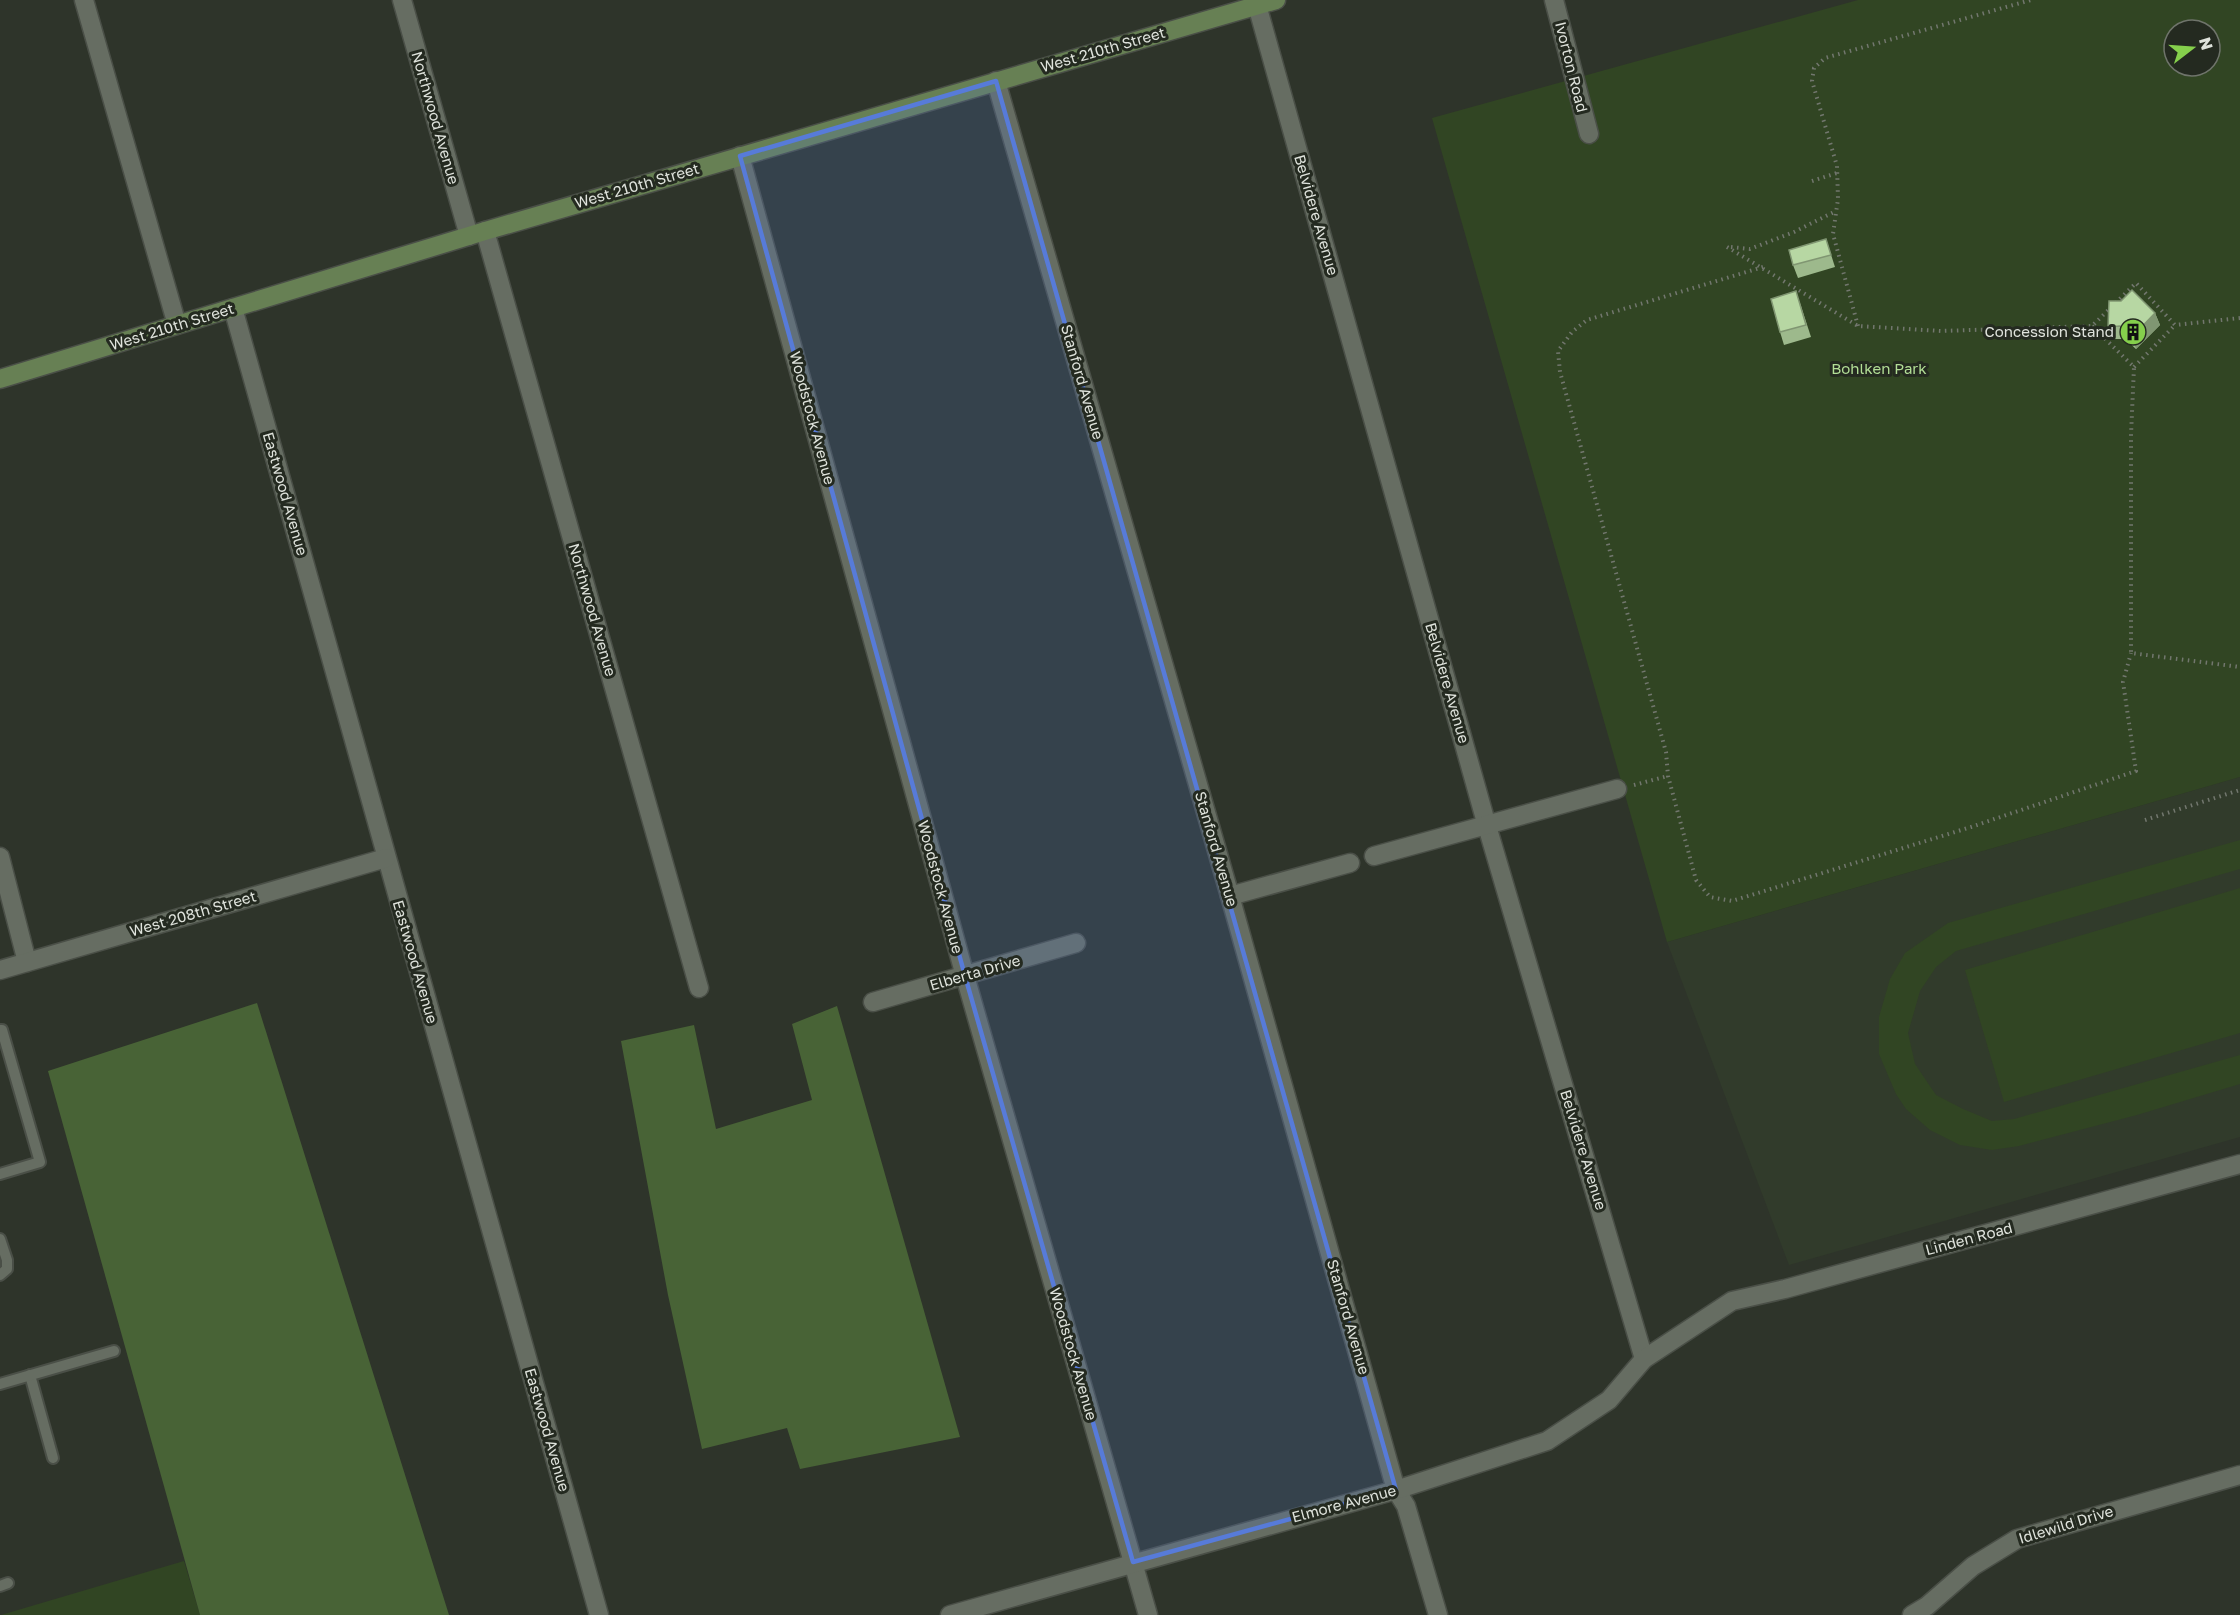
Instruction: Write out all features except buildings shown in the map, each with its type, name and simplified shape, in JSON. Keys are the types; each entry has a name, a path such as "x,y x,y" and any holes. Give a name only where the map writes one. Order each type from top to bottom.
{"street":[{"path":"84,0 177,325"},
{"name":"Northwood Avenue","path":"402,0 477,234 699,988"},
{"name":"West 210th Street","path":"0,379 477,234 1276,0"},
{"name":"Ivorton Road","path":"1554,0 1589,134"},
{"name":"Belvidere Avenue","path":"1257,5 1487,826 1644,1359"},
{"name":"Stanford Avenue","path":"996,81 1230,896 1396,1490 1406,1506 1438,1615"},
{"name":"Woodstock Avenue","path":"740,156 965,976 1148,1615"},
{"name":"Eastwood Avenue","path":"233,308 599,1615"},
{"path":"1374,856 1617,789"},
{"path":"0,857 27,962"},
{"name":"West 208th Street","path":"0,970 386,858"},
{"path":"1230,896 1350,863"},
{"name":"Elberta Drive","path":"873,1002 1076,943"},
{"name":"Linden Road","path":"1701,1321 1732,1301 1785,1289 2240,1164"},
{"name":"Elmore Avenue","path":"950,1615 1396,1490 1547,1441 1609,1400 1644,1359 1701,1321"},
{"name":"Idlewild Drive","path":"1912,1615 1927,1606 1973,1566 2017,1539 2240,1475"}],"lane":[{"path":"0,1030 2,1029 40,1162 0,1174"},
{"path":"0,1239 7,1260 7,1269 0,1275"},
{"path":"0,1384 114,1352"},
{"path":"30,1375 53,1458"}],"path":[{"path":"1858,326 1833,234 1837,166 1812,81 1814,68 1825,58 2031,0"},
{"path":"1812,181 1837,173"},
{"path":"1836,211 1794,232 1750,249 1727,247 1858,326 1941,331 2092,326 2136,283 2175,325"},
{"path":"1763,267 1587,320 1572,332 1558,351 1560,372 1666,752 1668,776 1696,880 1710,897 1732,901 1971,827 2136,771 2123,682 2132,653 2131,435 2134,367 2175,325 2240,318"},
{"path":"2092,326 2134,367"},
{"path":"2132,653 2240,667"},
{"path":"1617,789 1668,776"},
{"path":"2145,820 2240,790"}],"highlighted area":[{"path":"996,81 1396,1490 1133,1562 965,976 740,156"}],"shaded area":[{"path":"2240,777 2240,1137 1789,1265 1667,942"}],"green space":[{"name":"Bohlken Park","path":"1858,0 2240,0 2240,777 1667,942 1432,118"},
{"path":"2240,840 2240,869 1956,951 1936,967 1920,991 1908,1033 1915,1064 1936,1095 1992,1121 2014,1119 2240,1055 2240,1084 2137,1115 2019,1146 1992,1150 1960,1145 1930,1130 1906,1109 1896,1094 1879,1054 1879,1017 1890,979 1905,953 1948,923"},
{"path":"2240,888 2240,1033 2004,1102 1965,970"},
{"path":"257,1003 449,1615 200,1615 48,1071"},
{"path":"837,1006 960,1437 800,1469 787,1428 702,1449 668,1295 621,1041 694,1025 716,1129 812,1100 792,1024"},
{"path":"184,1561 200,1615 1,1615"}],"place":[{"name":"Concession Stand","path":"2133,332"}]}
